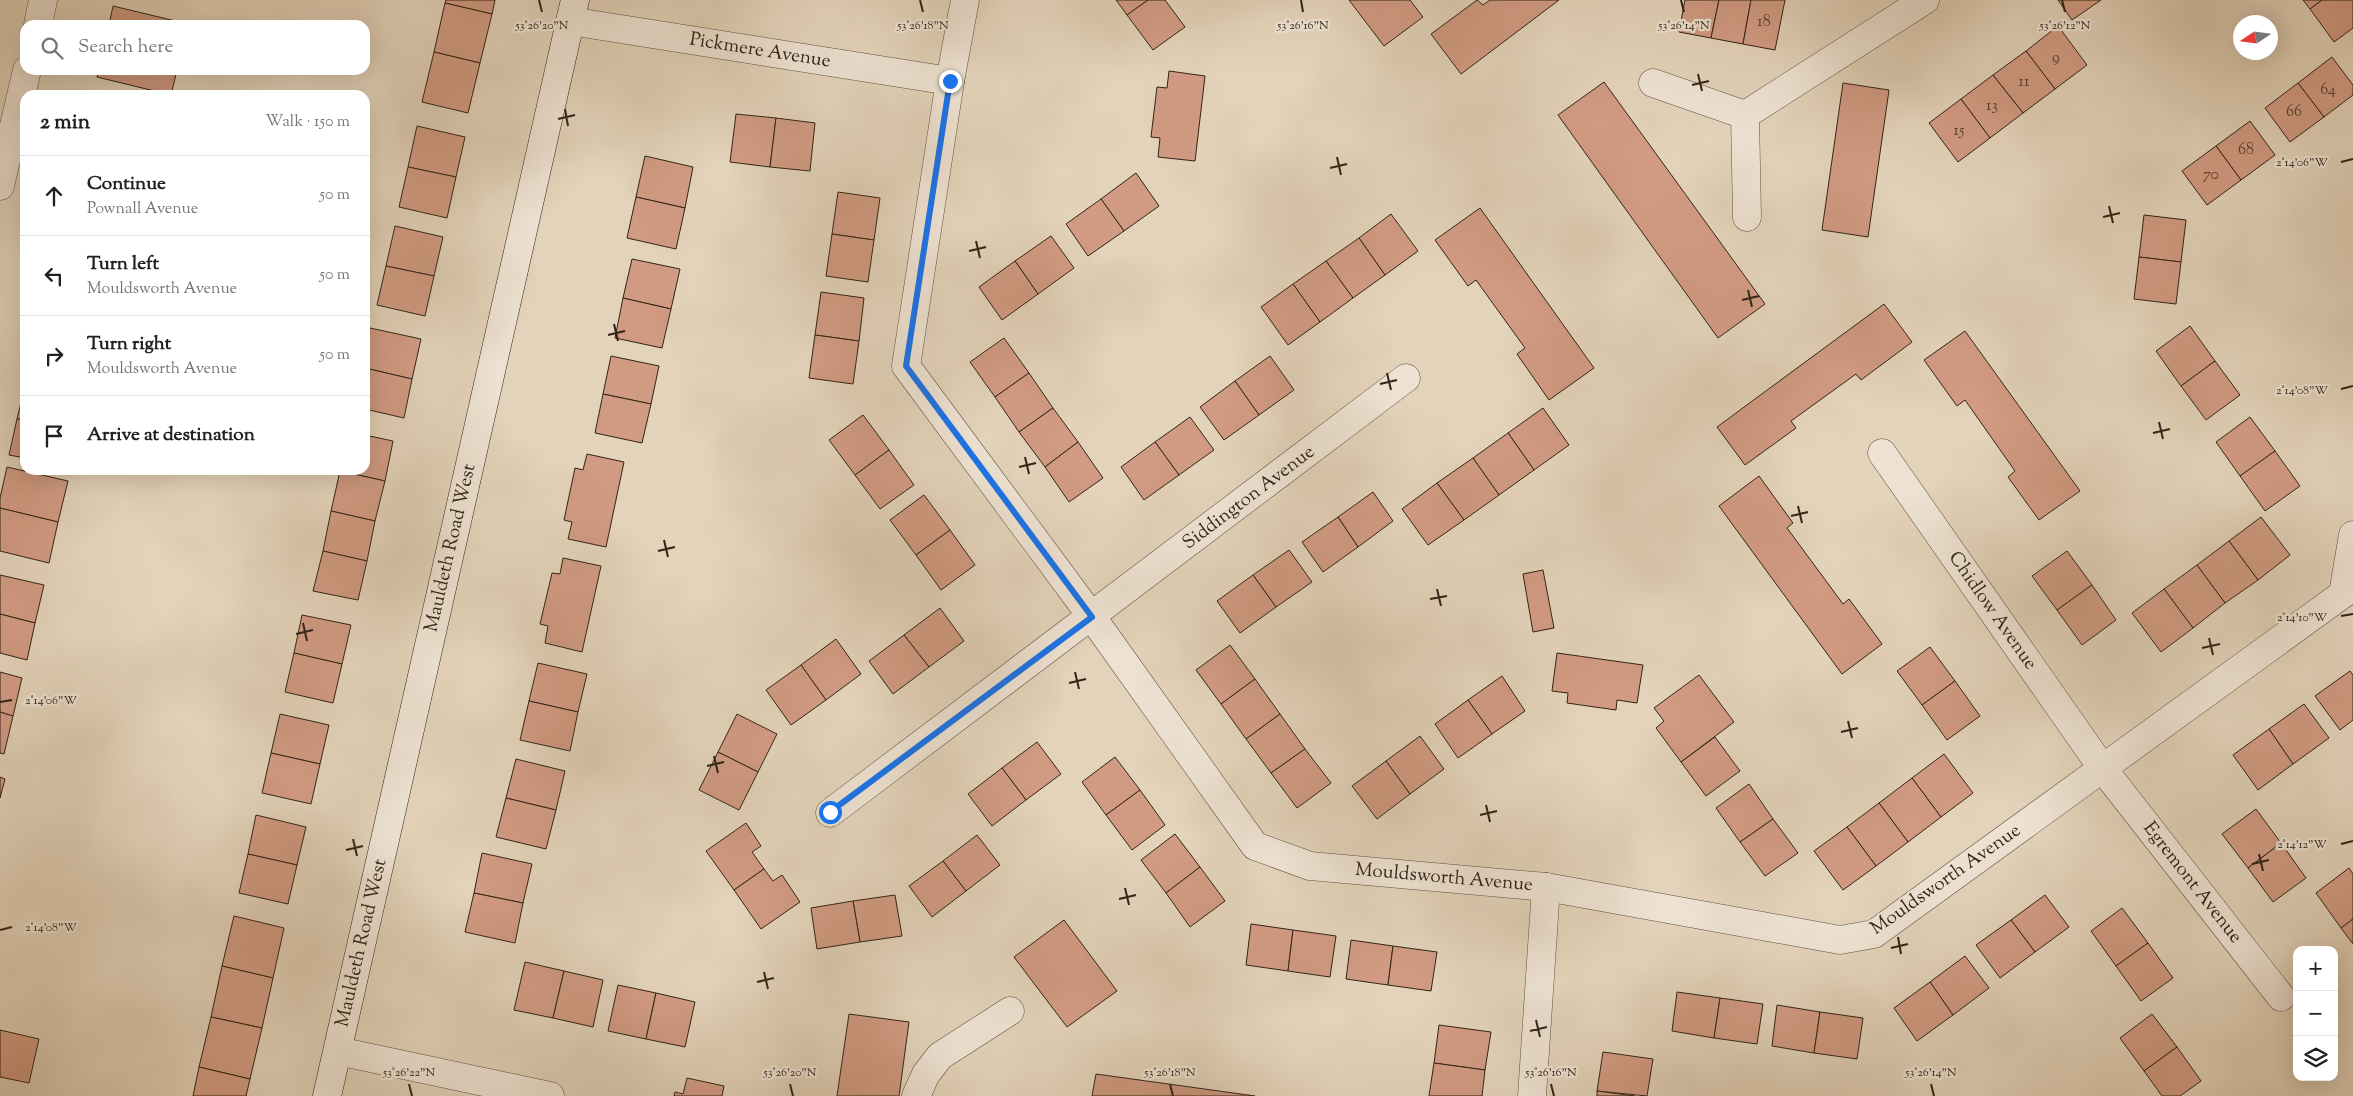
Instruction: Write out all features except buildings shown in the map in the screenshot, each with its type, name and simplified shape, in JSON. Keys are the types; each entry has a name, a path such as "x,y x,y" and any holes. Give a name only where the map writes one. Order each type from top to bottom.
{"street":[{"path":"39,20 43,0"},
{"name":"Mouldsworth Avenue","path":"965,0 950,81 906,366 1092,617 1255,846 1310,866 1546,888 1840,940 1874,934 2343,594 2353,535"},
{"path":"1745,115 1925,0"},
{"name":"Pickmere Avenue","path":"573,10 950,81"},
{"name":"Mauldeth Road West","path":"327,1096 573,10"},
{"path":"22,90 26,75"},
{"path":"1652,83 1745,115"},
{"path":"0,186 20,100"},
{"path":"1745,115 1747,217"},
{"name":"Siddington Avenue","path":"830,812 1092,617 1406,378"},
{"name":"Chidlow Avenue","path":"1882,453 2103,769"},
{"name":"Egremont Avenue","path":"2103,769 2282,997"},
{"path":"1532,1096 1546,888"},
{"path":"916,1096 926,1074 940,1056 1010,1011"},
{"path":"338,1052 550,1096"}],"route":[{"path":"830,812 1092,617 906,366 950,81"}]}
